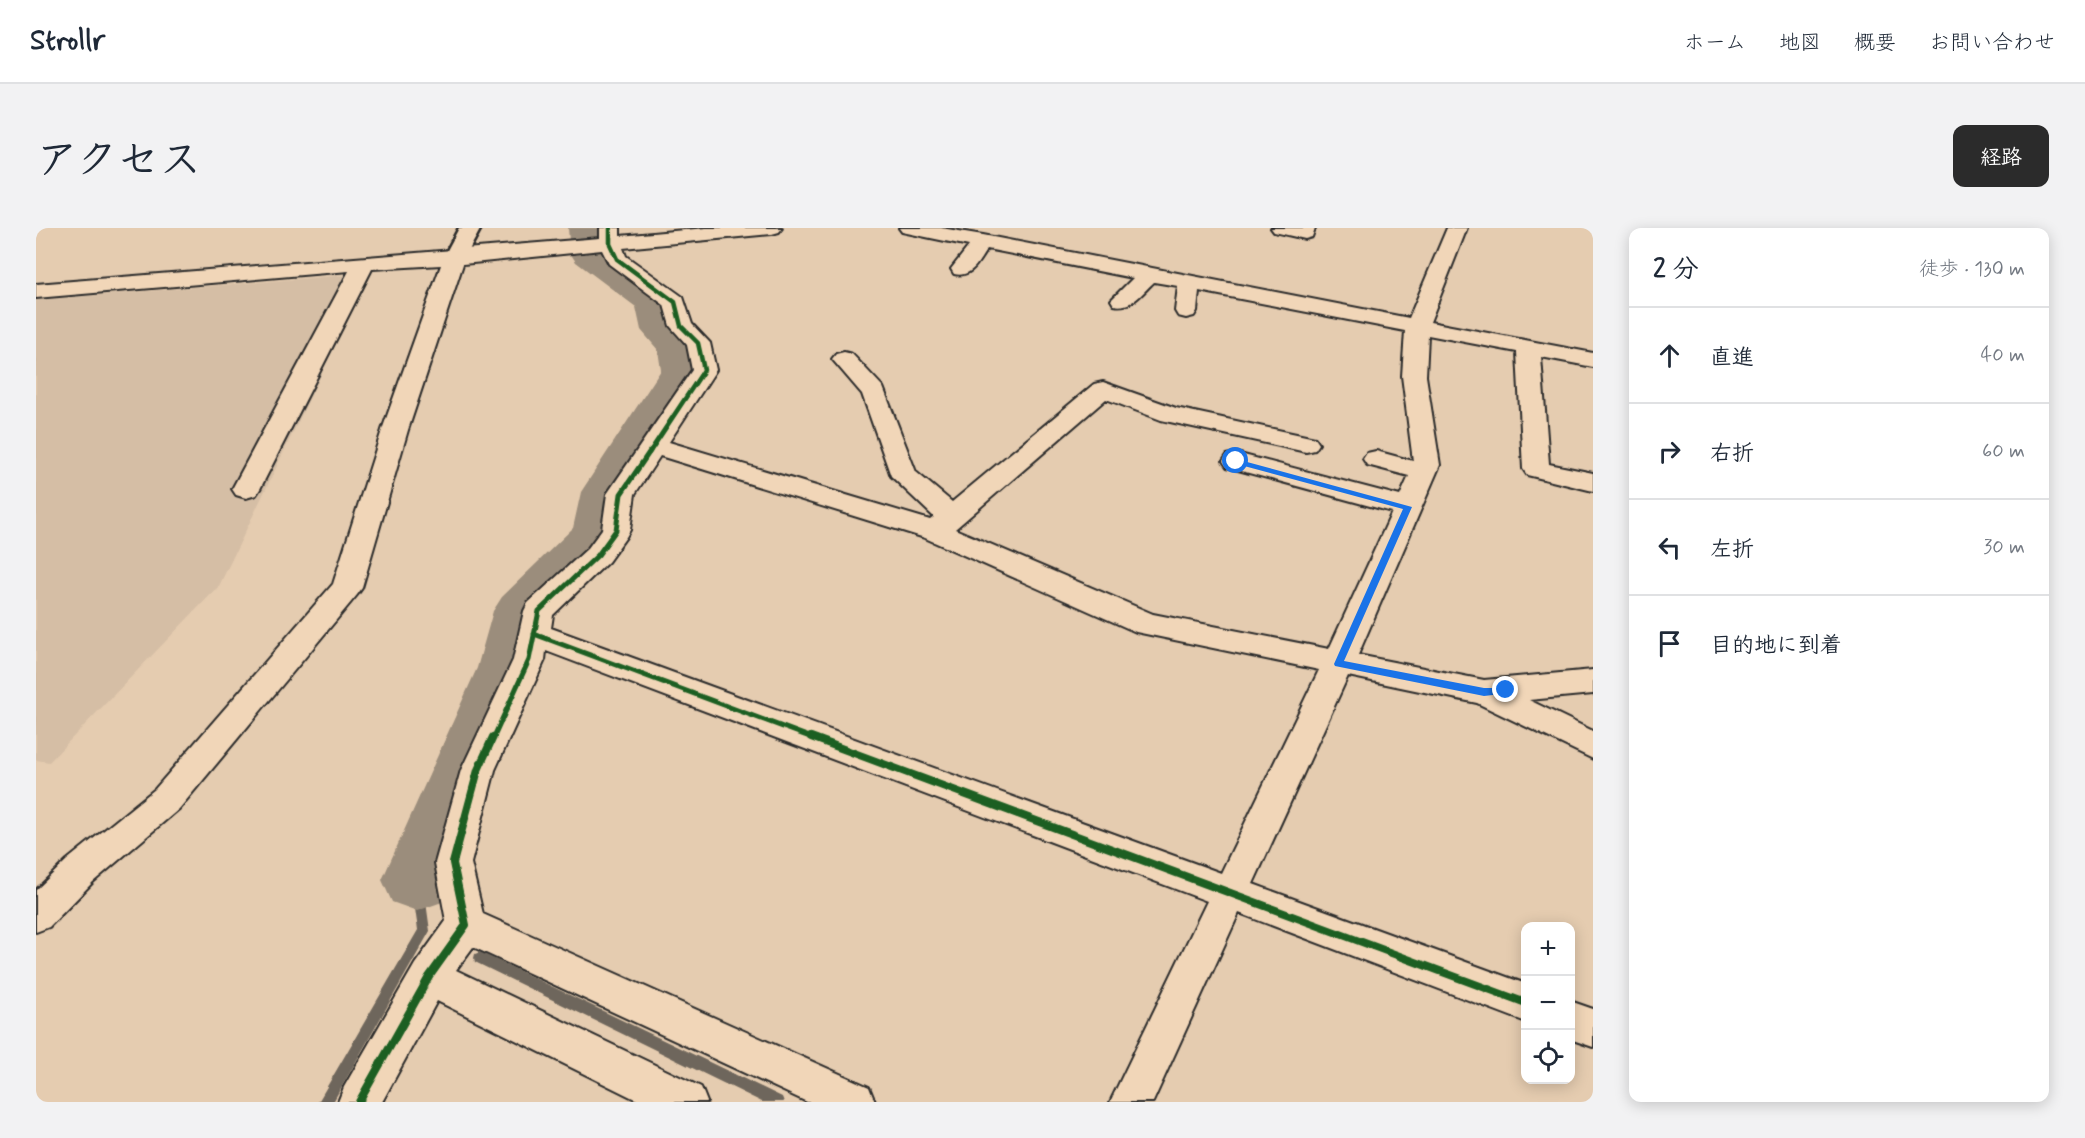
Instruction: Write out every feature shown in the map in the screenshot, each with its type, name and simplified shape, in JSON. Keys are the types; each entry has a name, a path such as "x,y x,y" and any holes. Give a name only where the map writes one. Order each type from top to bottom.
{"street":[{"path":"36,915 80,871 167,799 347,588 395,430 454,258 470,228"},
{"path":"36,291 364,263 454,258 566,247 609,239 772,228"},
{"path":"909,228 954,232 983,242 1593,360"},
{"path":"1281,228 1305,232 1305,228"},
{"path":"1131,1102 1338,664 1427,465 1414,376 1417,325 1456,228"},
{"path":"359,1102 429,977 466,925 453,863 478,770 529,660 539,611 598,555 616,530 621,494 704,370 698,343 681,326 675,302 617,259 609,239"},
{"path":"962,268 983,242"},
{"path":"246,489 364,263"},
{"path":"1122,300 1150,274"},
{"path":"1186,311 1189,282"},
{"path":"1529,347 1536,469 1593,482"},
{"path":"844,358 874,392 904,476 944,524"},
{"path":"944,524 1103,389 1170,415 1306,444"},
{"path":"654,446 944,524 1147,624 1484,692 1593,746"},
{"path":"1376,459 1424,472"},
{"path":"1236,461 1408,507"},
{"path":"534,634 1521,1001"},
{"path":"1484,692 1593,682"},
{"path":"466,925 854,1102"},
{"path":"429,977 686,1102"},
{"path":"1575,1022 1593,1029"}],"shaded area":[{"path":"370,273 219,586 49,762 36,760 36,300"}],"waterway":[{"path":"417,880 507,668 522,611 598,535 607,492 684,370 680,347 663,330 657,304 590,253 588,228"},
{"path":"325,1102 424,931 417,880"},
{"path":"480,958 777,1102"}],"cycle path":[{"path":"359,1102 429,977 466,925 453,863 478,770 529,660 539,611 598,555 616,530 621,494 704,370 698,343 681,326 675,302 617,259 610,244 610,228"},
{"path":"534,634 1521,1001"}],"route":[{"path":"1236,461 1408,507 1338,664 1484,692 1506,690"}]}
